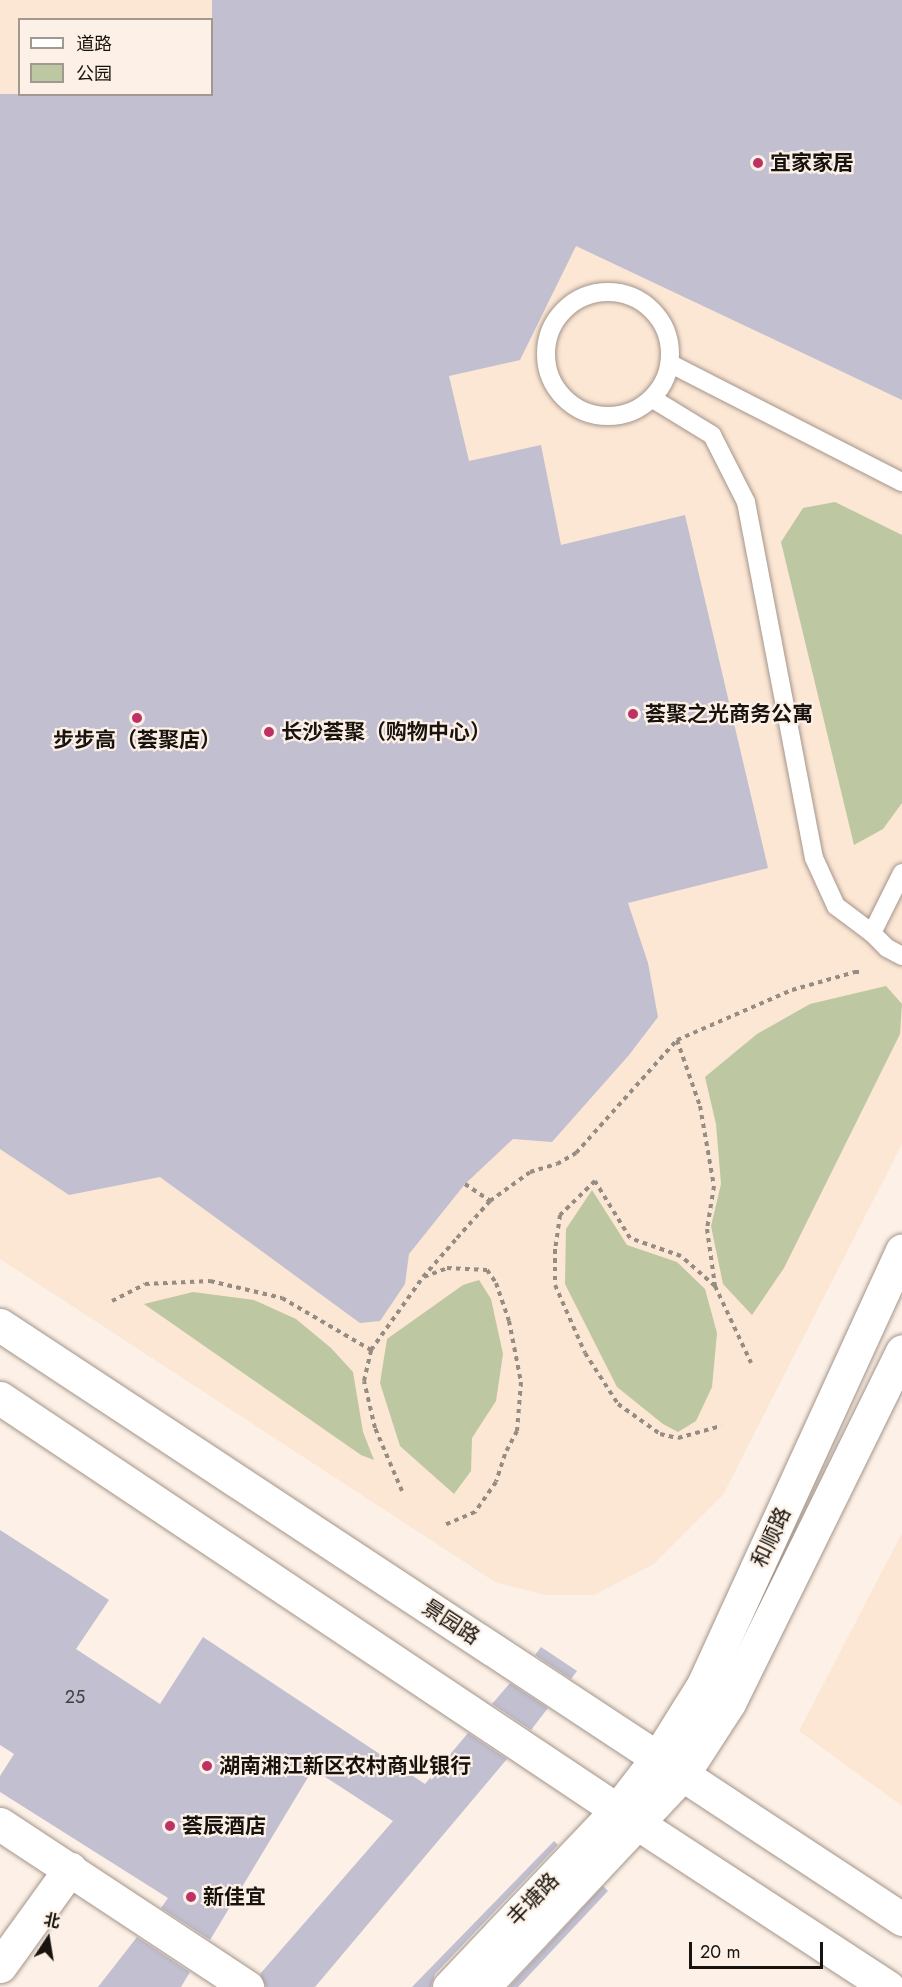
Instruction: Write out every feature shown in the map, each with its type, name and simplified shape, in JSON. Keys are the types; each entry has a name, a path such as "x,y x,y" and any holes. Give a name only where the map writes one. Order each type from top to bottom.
{"main road":[{"name":"和顺路","path":"670,1766 703,1685 902,1250"},
{"name":"景园路","path":"0,1325 902,1919"},
{"name":"和顺路","path":"628,1817 670,1766 729,1703 902,1351"},
{"path":"0,1398 628,1817 888,1987"},
{"path":"483,1987 628,1817"},
{"name":"丰塘路","path":"449,1987 628,1817"},
{"path":"0,1824 247,1987"},
{"path":"0,1966 70,1869"}],"lane":[{"path":"616,292 636,298 652,309 664,325 671,344 671,364 664,383 652,399 634,411 614,417 593,415 573,406 558,391 548,372 546,351 550,330 562,312 577,299 596,293 616,292"},
{"path":"671,364 902,482"},
{"path":"652,399 712,435 746,502 814,858 836,906 872,933 887,948 902,956"},
{"path":"872,933 902,873"}],"path":[{"path":"402,1491 375,1428 364,1382 371,1350 423,1277 490,1201 530,1172 557,1164 576,1152 677,1040 792,990 855,972 874,973"},
{"path":"677,1040 700,1106 714,1186 707,1229 716,1286 752,1363"},
{"path":"716,1286 681,1256 630,1238 595,1181 560,1215 555,1249 555,1286 585,1353 618,1404 660,1434 678,1438 721,1426"},
{"path":"465,1184 490,1201"},
{"path":"423,1277 447,1269 487,1270 496,1283 509,1321 521,1382 517,1431 505,1454 496,1482 476,1512 444,1525"},
{"path":"112,1301 145,1284 210,1281 282,1298 371,1350"}],"shaded area":[{"path":"0,0 902,0 902,1144 723,1495 654,1564 594,1595 545,1595 495,1582 0,1259"},
{"path":"902,1533 902,1806 799,1731"}],"green space":[{"path":"835,502 902,535 902,803 883,829 854,845 781,542 803,508"},
{"path":"886,986 902,1004 900,1034 784,1268 752,1315 723,1284 711,1226 721,1184 716,1124 705,1077 757,1034 810,1004"},
{"path":"592,1190 627,1245 677,1262 705,1289 717,1333 712,1387 696,1421 678,1432 663,1424 617,1387 565,1284 566,1229"},
{"path":"479,1280 491,1299 503,1354 496,1401 472,1438 471,1471 454,1494 400,1446 380,1383 387,1339 463,1285"},
{"path":"193,1292 254,1300 296,1319 331,1348 353,1372 363,1432 374,1460 361,1455 144,1304"}],"building":[{"name":"长沙荟聚（购物中心）","path":"212,0 902,0 902,400 576,246 520,360 449,376 469,461 541,445 561,545 685,515 768,868 628,903 648,963 658,1017 629,1055 552,1142 513,1139 465,1184 409,1254 405,1284 380,1321 360,1323 160,1177 69,1195 0,1149 0,94 18,94 18,96 213,96"},
{"path":"0,1530 109,1600 76,1649 160,1704 203,1637 425,1784 468,1733 507,1759 315,1987 266,1987 260,1974 393,1821 313,1769 210,1940 161,1908 168,1898 0,1792 0,1776 14,1754 0,1745"},
{"path":"541,1647 577,1671 571,1679 535,1655"},
{"path":"510,1683 548,1708 531,1730 492,1704"},
{"path":"554,1841 558,1845 435,1974 431,1987 412,1987"},
{"path":"603,1886 608,1891 518,1987 509,1987"},
{"path":"137,1937 190,1972 181,1987 98,1987"}],"place":[{"name":"宜家家居","path":"758,163"},
{"name":"荟聚之光商务公寓","path":"633,714"},
{"name":"步步高（荟聚店）","path":"137,718"},
{"name":"长沙荟聚（购物中心）","path":"269,732"},
{"name":"湖南湘江新区农村商业银行","path":"207,1766"},
{"name":"荟辰酒店","path":"170,1826"},
{"name":"新佳宜","path":"191,1897"}]}
